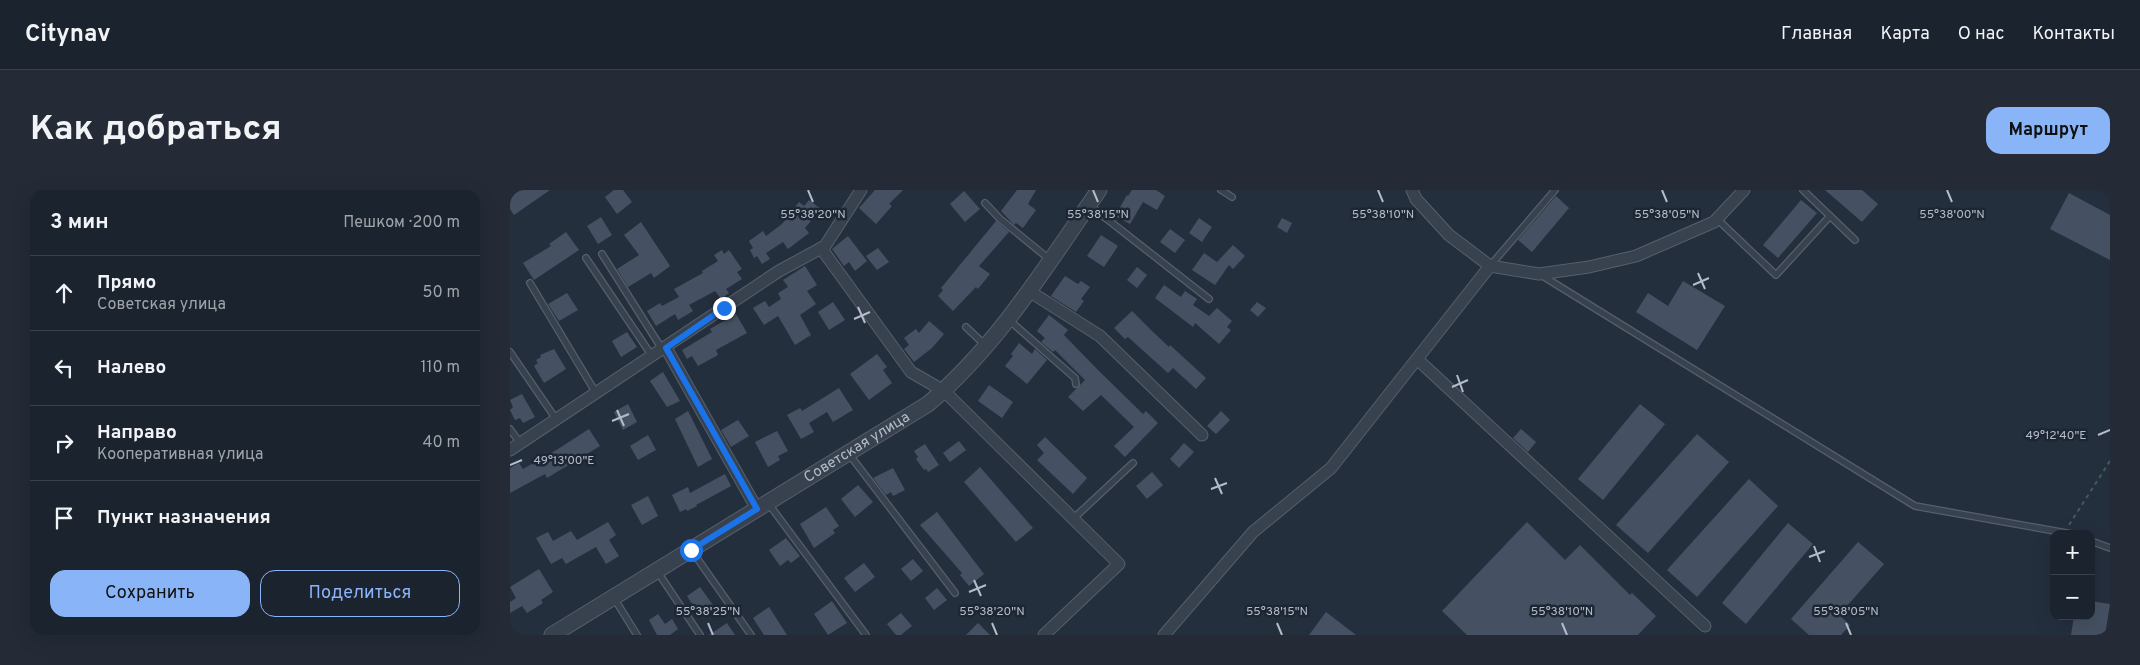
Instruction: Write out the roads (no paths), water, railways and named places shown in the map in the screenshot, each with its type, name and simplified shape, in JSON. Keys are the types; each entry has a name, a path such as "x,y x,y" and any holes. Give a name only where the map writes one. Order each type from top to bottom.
{"street":[{"path":"515,446 779,271 825,246 861,190"},
{"name":"Советская улица","path":"552,635 928,404 944,391 1009,320 1099,190"},
{"path":"1412,190 1416,199 1449,234 1490,266 1539,274 1589,267 1636,256 1714,222 1744,190"},
{"path":"821,248 911,372 944,391 1119,564 1044,635"},
{"path":"1164,635 1253,532 1331,468 1490,266"},
{"path":"1029,291 1100,336 1202,435"},
{"path":"664,348 763,506"},
{"path":"1417,360 1705,626"}],"lane":[{"path":"1220,190 1232,197"},
{"path":"1490,266 1554,190"},
{"path":"1803,190 1855,240"},
{"path":"985,203 1000,219 1050,260"},
{"path":"1089,205 1209,299"},
{"path":"1717,219 1776,274 1830,216"},
{"path":"602,254 664,348"},
{"path":"586,258 652,356"},
{"path":"1539,274 1915,506 2053,530"},
{"path":"530,282 596,393"},
{"path":"1009,320 1075,378 1076,384"},
{"path":"966,327 986,345"},
{"path":"510,352 556,420"},
{"path":"510,429 515,446"},
{"path":"848,453 955,593"},
{"path":"1073,519 1133,462"},
{"path":"763,506 866,635"},
{"path":"2095,542 2110,548"},
{"path":"691,550 751,635"},
{"path":"656,570 700,635"},
{"path":"613,596 637,635"}]}
